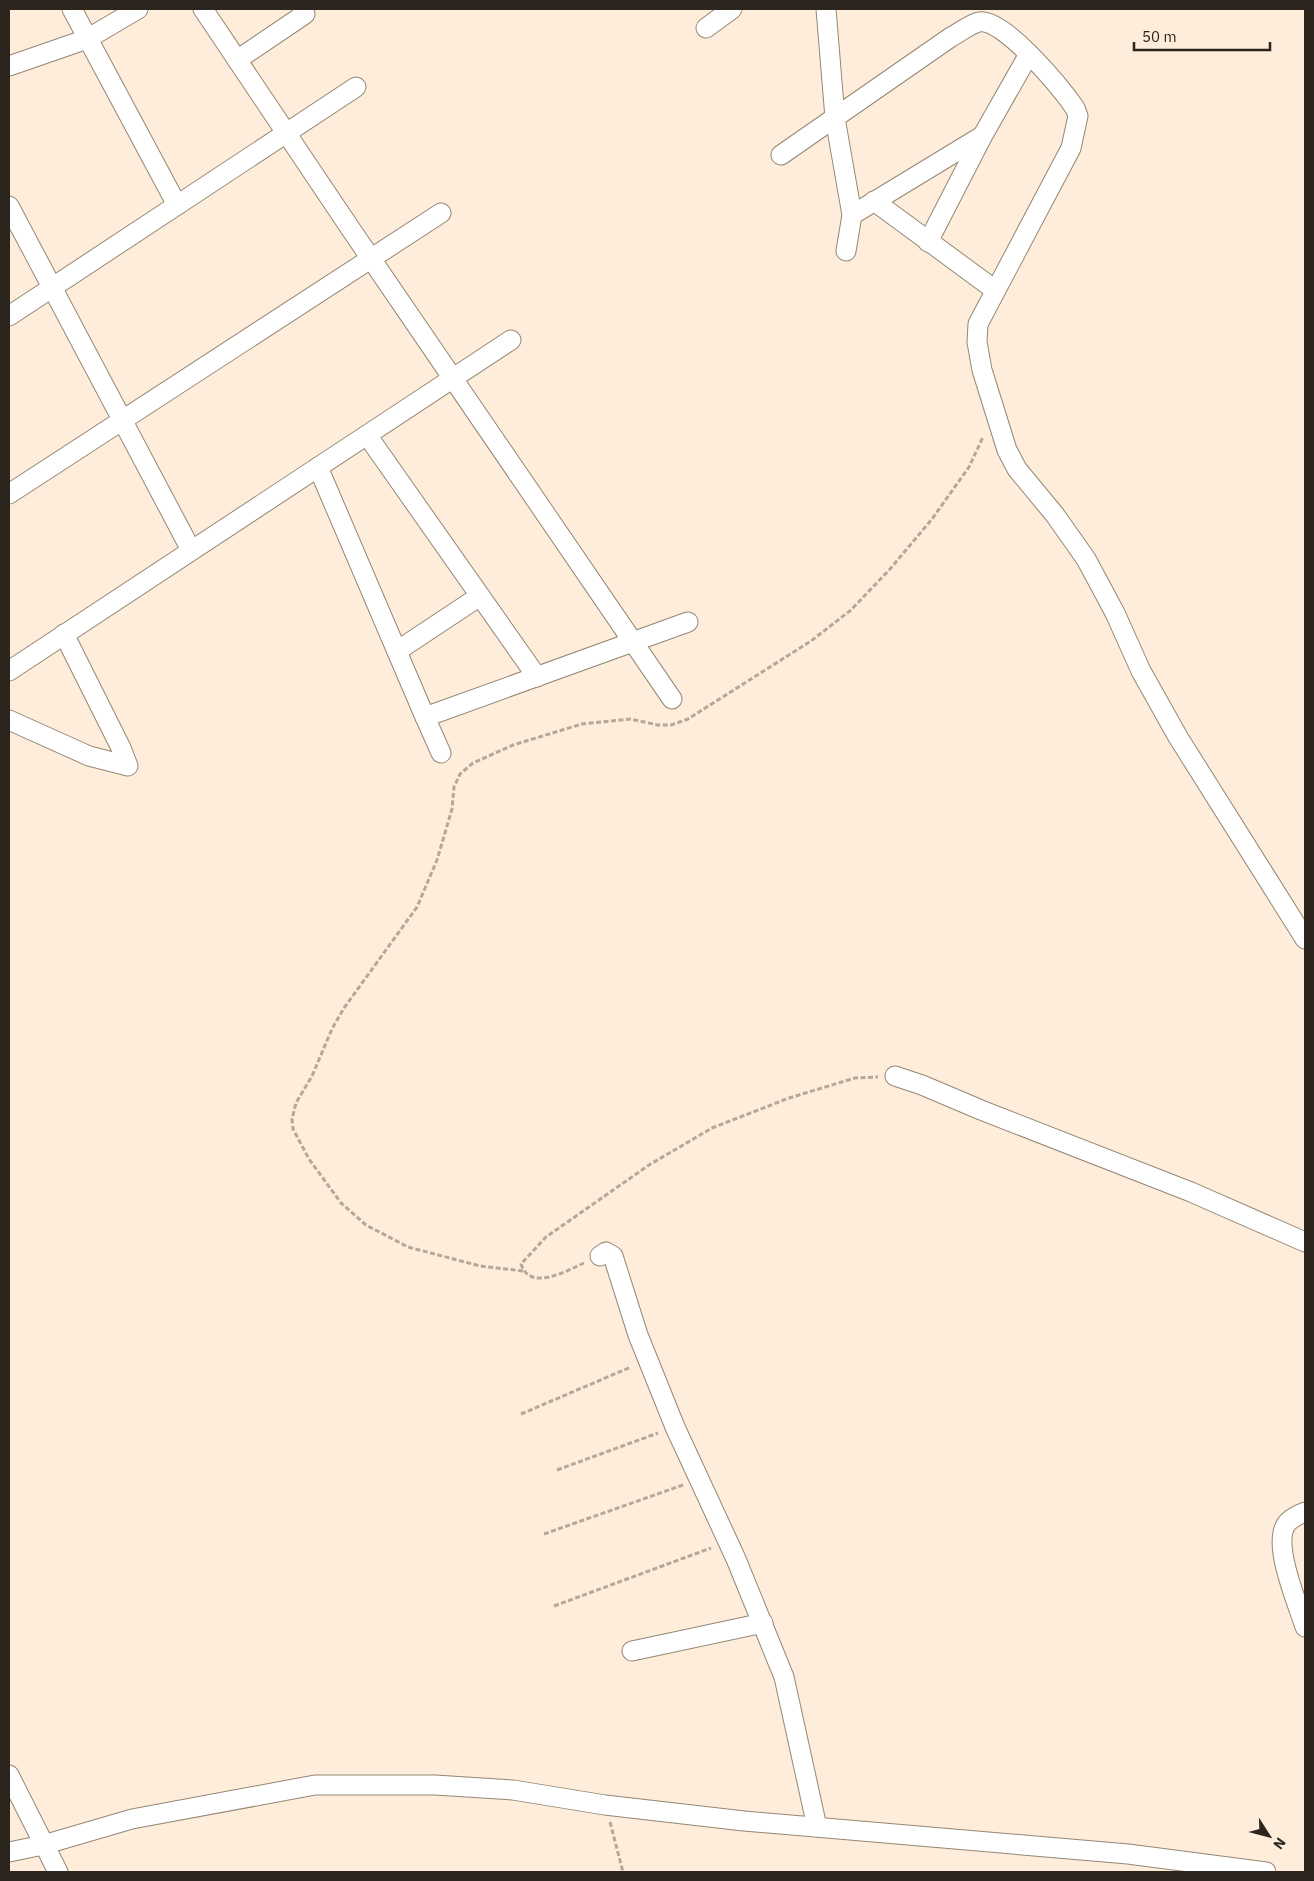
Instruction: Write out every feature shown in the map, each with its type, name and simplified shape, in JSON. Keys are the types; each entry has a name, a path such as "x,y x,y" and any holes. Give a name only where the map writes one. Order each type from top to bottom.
{"street":[{"path":"72,9 177,205"},
{"path":"9,66 88,39 138,9"},
{"path":"203,9 672,699"},
{"path":"237,60 305,14 302,9"},
{"path":"706,28 732,9"},
{"path":"826,9 835,118 852,215 846,251"},
{"path":"781,156 951,37 978,22 990,23 1001,29 1029,54 1075,108 1078,116 1071,148 994,290 978,324 977,342 982,370 1007,450 1017,469 1055,515 1086,559 1115,612 1141,671 1178,737 1305,939"},
{"path":"928,242 983,136 1029,54"},
{"path":"9,316 356,87"},
{"path":"852,215 983,136"},
{"path":"874,201 994,290"},
{"path":"9,206 191,550"},
{"path":"9,494 441,213"},
{"path":"9,671 511,340"},
{"path":"367,435 537,677"},
{"path":"318,467 441,753"},
{"path":"397,651 480,596"},
{"path":"425,717 688,622"},
{"path":"9,720 89,756 128,766 121,748 64,634"},
{"path":"896,1076 1191,1192 1305,1242"},
{"path":"600,1256 606,1252 613,1256 638,1334 675,1427 728,1542 784,1677 817,1827"},
{"path":"1305,1512 1288,1522 1283,1531 1281,1543 1286,1570 1305,1627"},
{"path":"632,1651 762,1623"},
{"path":"9,1775 58,1872"},
{"path":"9,1852 43,1845 132,1819 315,1785 435,1785 513,1790 605,1805 744,1821 1128,1854 1266,1872"}],"path":[{"path":"600,1256 550,1278 533,1278 523,1271 480,1266 408,1248 366,1226 341,1203 309,1159 293,1129 292,1119 296,1104 312,1076 332,1029 344,1008 417,907 437,860 452,809 454,787 460,774 473,763 513,745 582,724 630,719 658,725 671,725 688,719 810,641 851,610 890,570 932,519 969,467 984,435 993,409"},
{"path":"523,1271 521,1264 546,1238 649,1164 712,1128 789,1098 855,1078 896,1076"},
{"path":"521,1414 648,1360"},
{"path":"557,1470 675,1427"},
{"path":"544,1534 700,1479"},
{"path":"554,1606 728,1542"},
{"path":"605,1805 623,1872"}]}
